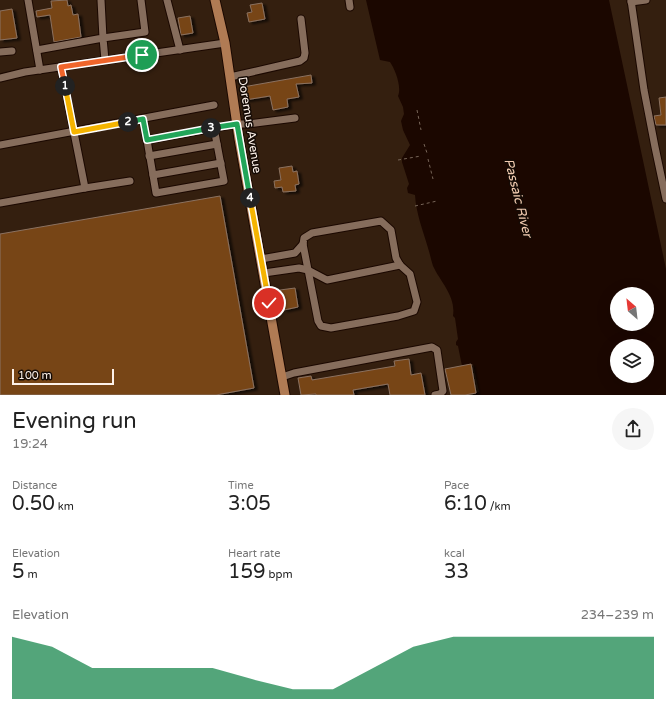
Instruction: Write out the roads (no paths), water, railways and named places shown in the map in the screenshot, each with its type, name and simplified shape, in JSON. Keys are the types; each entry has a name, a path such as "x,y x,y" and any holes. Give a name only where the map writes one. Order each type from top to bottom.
{"main road":[{"name":"Doremus Avenue","path":"216,0 225,43 237,124 285,395"}],"street":[{"path":"28,0 40,70"},
{"path":"101,0 105,60"},
{"path":"37,50 145,32 141,0"},
{"path":"167,0 180,50"},
{"path":"646,0 631,1 644,90 666,199"},
{"path":"230,77 300,61 304,58 305,52 301,19"},
{"path":"0,78 40,70 225,43"},
{"path":"0,52 12,51"},
{"path":"61,67 85,188"},
{"path":"0,145 214,105"},
{"path":"147,140 237,124 295,118"},
{"path":"143,119 156,193 224,181 214,128"},
{"path":"150,156 217,144"},
{"path":"153,175 221,164"},
{"path":"0,203 130,181"},
{"path":"381,221 390,230 396,258 400,264 410,274 417,302 414,311 398,316 331,328 321,326 318,321 308,270 303,244 304,238 312,233 381,221"},
{"path":"261,259 295,253 303,244"},
{"path":"264,273 299,268 308,270 327,280 400,264"},
{"path":"282,377 432,347 438,350 443,388 443,391 440,394 435,395"}],"water":[{"name":"Passaic River","path":"366,0 609,0 666,269 666,395 475,395 472,393 462,366 458,346 456,345 458,339 455,318 453,316 452,302 433,266 418,215 415,195 408,193 407,188 409,184 402,158 410,145 403,130 401,121 404,114 403,107 398,96 399,88 397,78 390,62 380,60"}]}
